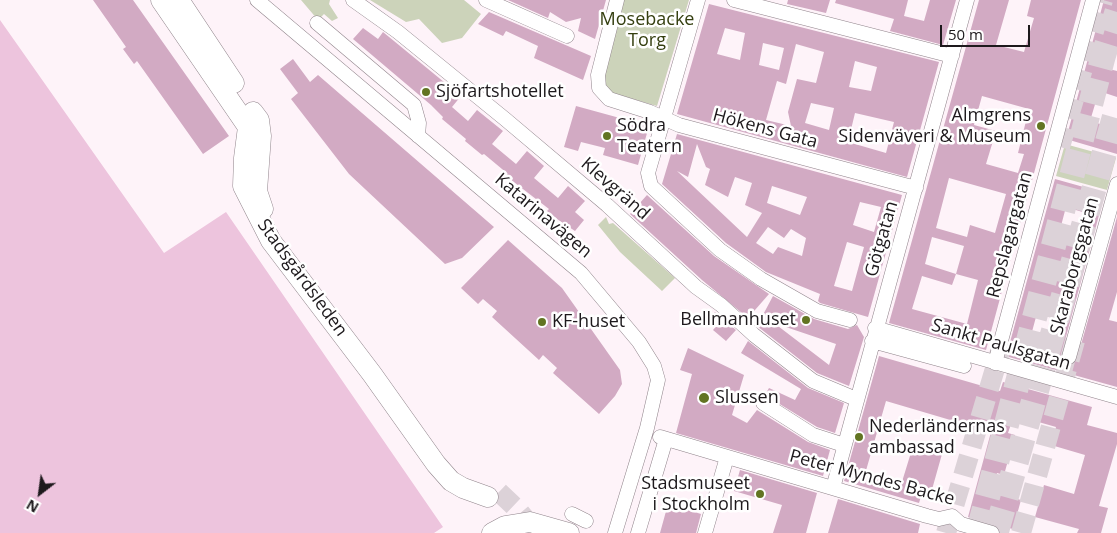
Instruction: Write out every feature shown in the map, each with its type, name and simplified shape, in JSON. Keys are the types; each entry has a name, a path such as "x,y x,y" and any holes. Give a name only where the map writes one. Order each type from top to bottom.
{"main road":[{"name":"Stadsgårdsleden","path":"161,0 248,127 243,186 271,241 372,374 436,464 451,481 463,488 493,494 456,473 442,460 272,229 257,191 261,136 259,120 179,0"},
{"path":"497,530 516,523 582,523"}],"street":[{"name":"Katarinavägen","path":"257,0 581,273 636,338 654,366 658,380 615,533"},
{"name":"Klevgränd","path":"353,0 398,32 607,205 696,287 721,305 754,335 813,381 856,399"},
{"path":"486,0 567,36"},
{"path":"617,0 598,76 599,88 609,99 664,117"},
{"path":"698,0 648,173 651,186 720,250 761,279 817,311 850,320"},
{"path":"734,0 952,56"},
{"name":"Götgatan","path":"833,488 967,0"},
{"name":"Repslagargatan","path":"995,363 1093,0"},
{"path":"317,23 414,105 419,123 418,136"},
{"name":"Hökens Gata","path":"664,117 679,126 916,188"},
{"name":"Skaraborgsgatan","path":"1069,357 1117,184"},
{"name":"Sankt Paulsgatan","path":"874,334 995,363 1064,377 1117,397"},
{"name":"Sankt Paulsgatan","path":"874,334 964,366"},
{"path":"763,403 813,435 844,444"},
{"name":"Peter Myndes Backe","path":"638,533 663,438 939,519 952,516 961,524 992,533"},
{"path":"705,533 734,459"}],"green space":[{"path":"301,0 330,0 329,4 338,18 332,21 324,14 318,20"},
{"path":"370,0 464,0 481,14 462,38 442,43 419,19 406,22"},
{"name":"Mosebacke Torg","path":"623,0 689,0 657,106 612,93 606,85 604,76"},
{"path":"1065,144 1116,158 1107,190 1056,176"},
{"path":"606,217 609,224 613,223 675,278 662,291 620,252 598,225"}],"shaded area":[{"path":"0,20 164,253 226,212 443,527 434,533 0,533"}],"building":[{"path":"93,0 133,0 229,136 203,154 137,61 134,64 123,49 126,47"},
{"path":"508,0 606,0 595,39 578,31 581,18 566,22 550,12 548,18"},
{"path":"788,0 830,0 826,13 787,4"},
{"path":"836,0 908,0 904,16 924,21 930,0 956,0 943,45 890,31 894,19 835,3"},
{"path":"979,0 1009,0 996,45 1024,52 1034,18 1027,16 1031,0 1081,0 986,350 889,323","holes":["982,96 1029,109 1018,153 1024,154 1018,173 986,164 996,131 974,125","949,178 1006,194 995,233 970,225 967,237 936,228","932,237 964,246 956,274 925,264","956,274 978,280 967,324 912,309 922,276 952,285"]},
{"path":"1104,0 1117,0 1117,50 1111,48 1105,68 1117,71 1117,97 1099,91 1090,121 1117,129 1117,154 1066,139"},
{"path":"709,4 939,62 907,177 677,114","holes":["725,28 745,33 740,60 717,54","763,43 784,48 779,70 759,65","796,44 824,52 816,83 797,79 788,112 791,126 766,120 777,81 786,84","855,61 877,67 871,91 849,87","811,103 834,108 829,130 805,123","855,113 894,122 886,153 848,142"]},
{"path":"489,12 591,56 583,80 534,58 538,46 506,31 503,36 478,24"},
{"path":"363,28 378,39 383,32 461,96 452,107 468,121 477,110 503,131 492,144 516,164 527,151 544,166 534,178 558,198 568,186 585,201 575,212 584,220 575,231 547,211 549,209 506,176 508,174 484,154 482,155 465,141 466,139 442,119 443,117 431,105 353,39"},
{"path":"293,59 310,82 318,75 494,227 462,258 445,264 349,174 291,99 298,93 280,69"},
{"name":"Södra Teatern","path":"576,106 649,126 638,165 603,155 605,148 581,142 578,151 564,147"},
{"path":"677,134 902,195 868,317 820,303 818,301 820,294 766,272 726,243 662,184","holes":["697,144 706,167 710,169 705,185 728,197 735,177 752,183 745,205 762,213 747,237 677,171 688,177","772,186 807,197 800,215 767,203","860,202 881,207 874,232 853,225","768,227 784,238 791,229 806,238 802,256 778,247 773,254 756,243","847,242 864,247 852,291 834,286"]},
{"path":"1055,179 1105,193 1061,360 1066,365 1072,365 1077,359 1117,217 1117,292 1109,320 1117,322 1117,387 1009,357 1007,353","holes":["1066,207 1089,214 1079,247 1057,241","1039,306 1062,312 1053,346 1030,339"]},
{"path":"647,195 714,256 769,294 748,318 702,280 630,214"},
{"name":"KF-huset","path":"508,240 562,288 620,370 622,384 615,396 599,414 553,373 557,368 543,355 539,360 492,317 497,311 483,299 478,304 461,288"},
{"path":"773,296 814,319 848,329 857,325 864,337 849,386 817,373 757,326","holes":["774,323 836,344 829,365"]},
{"path":"715,312 736,330 726,341 713,330 721,321 713,314"},
{"path":"748,341 808,388 844,403 835,433 817,427 765,395 769,388 795,400 801,389 741,353"},
{"path":"688,348 744,375 732,415 747,423 757,410 808,442 830,450 823,476 676,433 692,374 680,370"},
{"path":"879,356 1000,391 1003,382 1092,407 1087,425 1117,433 1117,444 1099,506 1108,508 1101,533 1077,533 1079,529 1035,517 1044,485 1074,494 1085,455 1051,445 1056,427 1014,415 1008,433 1015,435 1004,475 997,473 992,492 1021,500 1013,529 1001,526 1000,530 994,525 968,517 991,432 886,401 865,474 901,485 913,446 942,454 931,493 923,490 919,503 844,481"},
{"path":"740,470 817,493 806,533 773,533 782,505 734,491"},
{"path":"838,499 920,524 918,533 828,533"},
{"path":"668,504 701,514 696,533 660,533"}],"tunnel":[{"path":"1060,147 1103,0"},
{"path":"978,533 1103,57 1117,12"},
{"path":"996,533 1117,108"},
{"path":"1021,533 1076,337"},
{"path":"946,533 1002,345"},
{"path":"1065,372 1069,357"},
{"path":"499,492 517,509 537,533"}],"place":[{"name":"Sjöfartshotellet","path":"426,92"},
{"name":"Almgrens Sidenväveri & Museum","path":"1041,126"},
{"name":"Södra Teatern","path":"607,136"},
{"name":"Bellmanhuset","path":"806,320"},
{"name":"KF-huset","path":"542,322"},
{"name":"Slussen","path":"704,398"},
{"name":"Nederländernas ambassad","path":"859,437"},
{"name":"Stadsmuseet i Stockholm","path":"760,494"}]}
